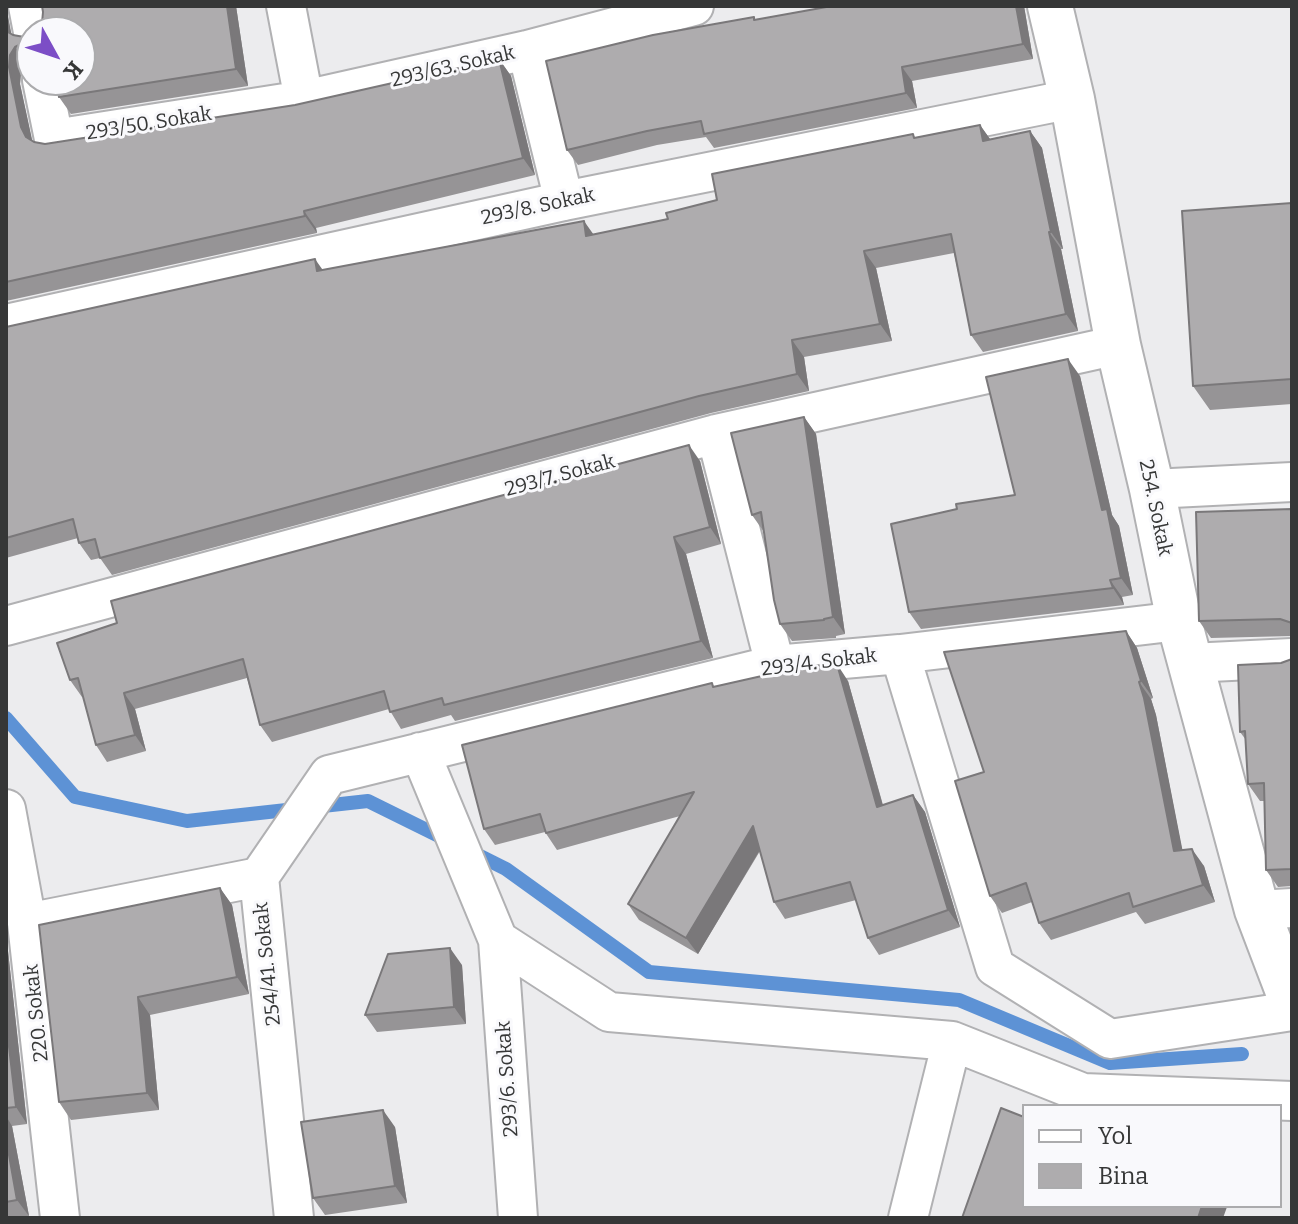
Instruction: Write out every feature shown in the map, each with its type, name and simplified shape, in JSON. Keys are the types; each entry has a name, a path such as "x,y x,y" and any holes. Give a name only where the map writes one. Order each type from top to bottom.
{"street":[{"path":"286,6 304,100"},
{"name":"293/63. Sokak","path":"304,100 527,50 694,6"},
{"name":"254. Sokak","path":"1050,6 1072,99 1118,345 1179,621 1190,663 1275,909 1292,1002"},
{"path":"527,50 564,201"},
{"name":"293/50. Sokak","path":"45,96 54,139 304,100"},
{"name":"293/8. Sokak","path":"6,324 564,201 1072,99"},
{"name":"293/7. Sokak","path":"6,626 716,434 1118,345"},
{"path":"716,434 775,665"},
{"path":"1152,489 1292,482"},
{"name":"293/4. Sokak","path":"420,752 775,665 900,654 1179,621"},
{"path":"900,654 995,967 1110,1039 1292,1011"},
{"path":"1190,663 1292,658"},
{"name":"254/41. Sokak","path":"294,1218 259,877 329,775 420,752"},
{"name":"293/6. Sokak","path":"420,752 498,940 518,1218"},
{"name":"220. Sokak","path":"6,809 27,923 60,1218"},
{"path":"27,923 259,877"},
{"path":"498,940 609,1012 952,1041 1083,1093 1292,1101"},
{"path":"908,1218 952,1041"}],"building":[{"path":"42,6 227,6 236,69 96,91 96,16 43,16"},
{"path":"832,6 1016,6 1023,44 902,67 906,93 704,134 701,121 567,150 546,61 653,35"},
{"path":"6,31 16,36 9,67 21,127 26,137 45,144 295,105 499,59 523,158 304,211 305,216 6,282"},
{"path":"980,125 983,141 1030,131 1066,314 971,335 951,234 864,251 880,324 792,340 797,374 699,396 100,558 95,539 79,543 73,519 6,538 6,327 315,259 317,271 584,221 586,236 668,219 666,213 717,200 712,174 913,134 914,138"},
{"path":"1292,203 1292,379 1193,386 1182,211"},
{"path":"1068,359 1102,510 1107,509 1121,578 1110,580 1113,588 909,612 891,524 957,509 956,504 1015,495 986,377"},
{"path":"804,417 833,617 780,624 761,512 752,515 731,433"},
{"path":"689,445 710,527 674,537 701,641 444,705 442,698 390,712 384,691 260,725 243,659 124,693 135,735 96,745 78,678 70,680 57,643 117,623 111,601"},
{"path":"1292,509 1292,623 1280,619 1199,621 1196,512"},
{"path":"1126,631 1141,681 1174,851 1192,849 1203,885 1133,907 1129,893 1039,923 1026,883 990,896 955,781 984,772 944,652"},
{"path":"1292,659 1292,869 1266,870 1264,783 1248,784 1245,731 1240,732 1238,665 1281,663"},
{"path":"837,664 877,807 913,795 948,910 868,938 850,882 774,902 753,826 686,938 628,904 694,792 546,833 540,814 484,829 462,745 712,683 713,687 784,671 784,668"},
{"path":"220,888 237,977 138,997 147,1093 59,1102 39,925"},
{"path":"450,948 454,1007 365,1015 388,954"},
{"path":"6,1021 16,1107 6,1108"},
{"path":"1001,1108 1022,1116 1022,1208 1201,1208 1198,1218 962,1218"},
{"path":"383,1110 395,1186 313,1198 301,1122"},
{"path":"6,1138 17,1200 6,1202"}],"waterway":[{"path":"6,718 75,797 187,821 368,801 449,841"},
{"path":"468,850 506,869 649,972 959,1000 1110,1063 1242,1054"}]}
